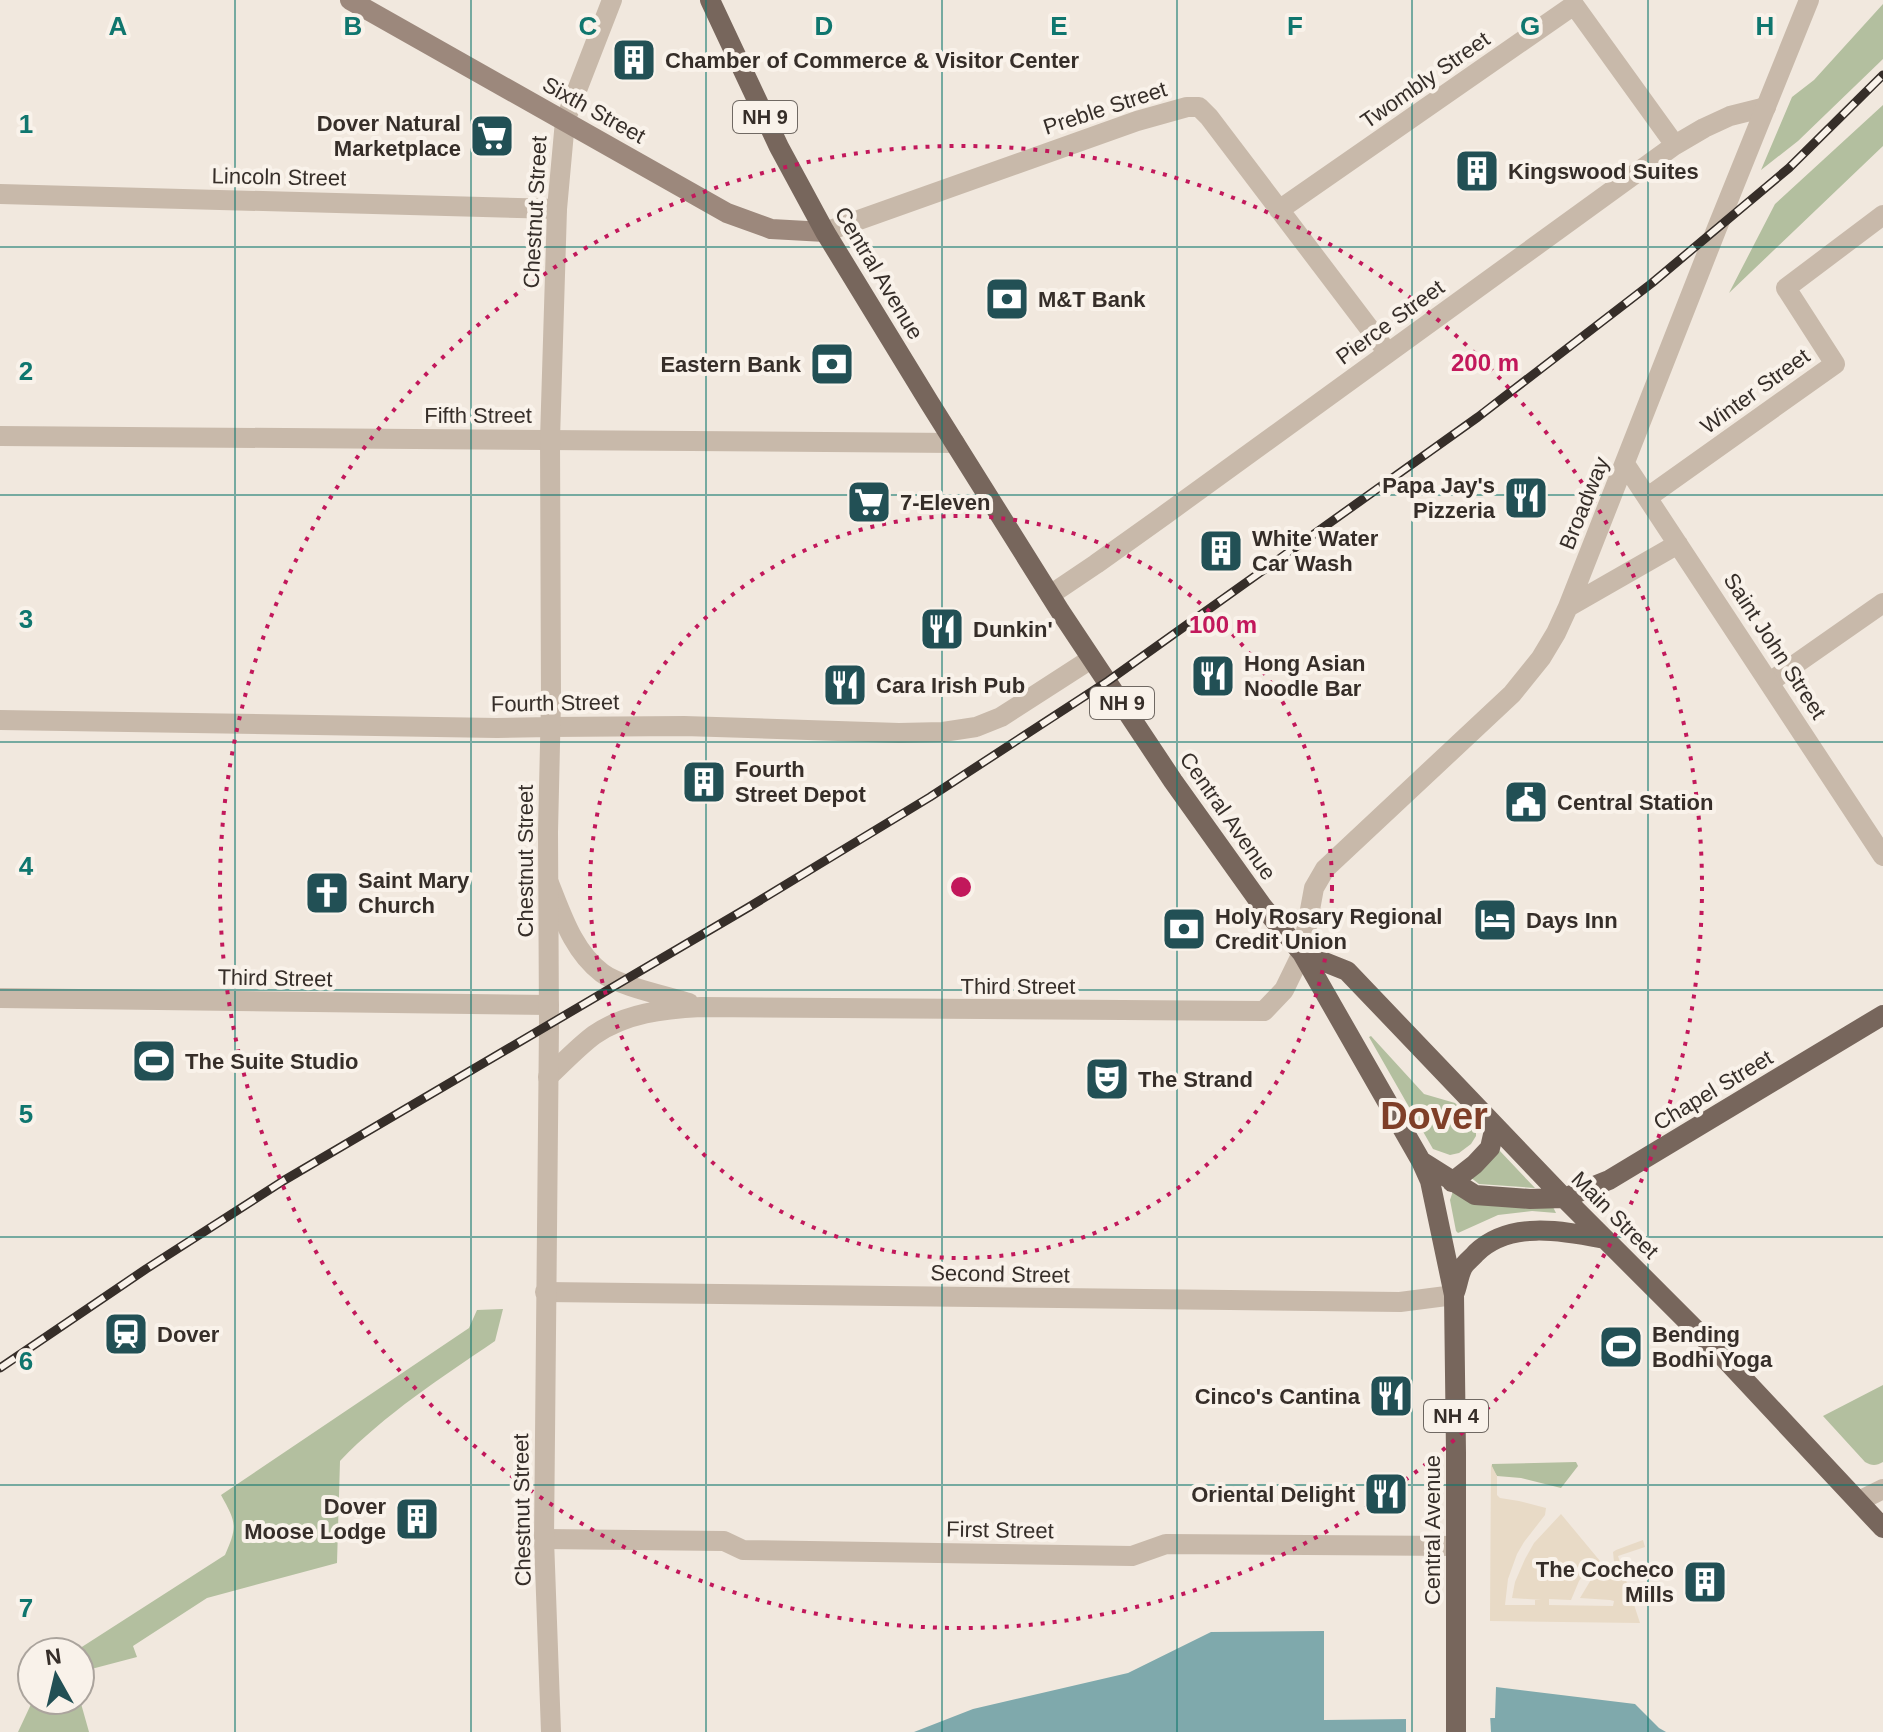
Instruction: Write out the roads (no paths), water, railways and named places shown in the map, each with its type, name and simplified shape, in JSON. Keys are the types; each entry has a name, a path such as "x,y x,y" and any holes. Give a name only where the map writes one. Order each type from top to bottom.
{"main road":[{"name":"Sixth Street","path":"350,0 727,213 771,229 825,232"},
{"name":"Central Avenue","path":"714,1 779,147 825,232 1091,659 1263,907 1302,953 1430,1181 1454,1295 1456,1732"},
{"name":"Main Street","path":"1302,953 1347,971 1564,1198 1724,1358 1883,1528"},
{"name":"Chapel Street","path":"1564,1198 1609,1180 1883,1015"},
{"path":"1452,1182 1490,1148 1495,1126"},
{"path":"1421,1161 1475,1195 1564,1198"},
{"path":"1454,1295 1463,1266 1482,1247 1506,1235 1550,1231 1605,1239"}],"street":[{"name":"Chestnut Street","path":"551,1732 544,1539 551,727 550,439 557,209 565,121 612,0"},
{"name":"Broadway","path":"1302,953 1314,888 1325,869 1512,694 1541,658 1568,607 1809,0"},
{"name":"Twombly Street","path":"1279,210 1574,5 1675,145"},
{"name":"Preble Street","path":"825,232 1137,121 1187,107 1199,107 1388,353"},
{"name":"Pierce Street","path":"1050,595 1120,548 1675,145 1730,116 1766,107"},
{"name":"Lincoln Street","path":"0,194 557,209"},
{"name":"Winter Street","path":"1648,497 1835,364 1786,288 1881,221"},
{"name":"Fifth Street","path":"0,436 955,443"},
{"name":"Saint John Street","path":"1625,464 1883,856"},
{"path":"1568,607 1678,544"},
{"path":"1770,682 1883,603"},
{"name":"Fourth Street","path":"0,720 497,728 684,726 943,732 976,727 1001,717 1091,659"},
{"name":"Third Street","path":"549,883 571,938 602,974 701,1007"},
{"name":"Third Street","path":"548,1077 593,1036 618,1021 650,1011 701,1007 1264,1011 1284,990 1302,953"},
{"name":"Third Street","path":"0,998 549,1005"},
{"name":"Second Street","path":"545,1292 1400,1302 1454,1295"},
{"path":"1859,1501 1883,1489"},
{"name":"First Street","path":"544,1539 724,1541 743,1550 1132,1556 1166,1544 1456,1546"}],"water":[{"path":"1324,1631 1324,1720 1495,1718 1496,1687 1635,1704 1666,1732 914,1732 973,1709 1128,1673 1211,1632"}],"railway":[{"path":"0,1368 283,1181 749,907 930,797 1108,681 1478,417 1652,283 1789,168 1883,75"}],"place":[{"name":"Chamber of Commerce & Visitor Center","path":"634,60"},
{"name":"Dover Natural Marketplace","path":"492,136"},
{"name":"Kingswood Suites","path":"1477,171"},
{"name":"M&T Bank","path":"1007,299"},
{"name":"Eastern Bank","path":"832,364"},
{"name":"Papa Jay's Pizzeria","path":"1526,498"},
{"name":"7-Eleven","path":"869,502"},
{"name":"White Water Car Wash","path":"1221,551"},
{"name":"Dunkin'","path":"942,629"},
{"name":"Hong Asian Noodle Bar","path":"1213,676"},
{"name":"Cara Irish Pub","path":"845,685"},
{"name":"Fourth Street Depot","path":"704,782"},
{"name":"Central Station","path":"1526,802"},
{"name":"Saint Mary Church","path":"327,893"},
{"name":"Days Inn","path":"1495,920"},
{"name":"Holy Rosary Regional Credit Union","path":"1184,929"},
{"name":"The Suite Studio","path":"154,1061"},
{"name":"The Strand","path":"1107,1079"},
{"name":"Dover","path":"126,1334"},
{"name":"Bending Bodhi Yoga","path":"1621,1347"},
{"name":"Cinco's Cantina","path":"1391,1396"},
{"name":"Oriental Delight","path":"1386,1494"},
{"name":"Dover Moose Lodge","path":"417,1519"},
{"name":"The Cocheco Mills","path":"1705,1582"}],"district":[{"name":"Dover","path":"1434,1116"}]}
